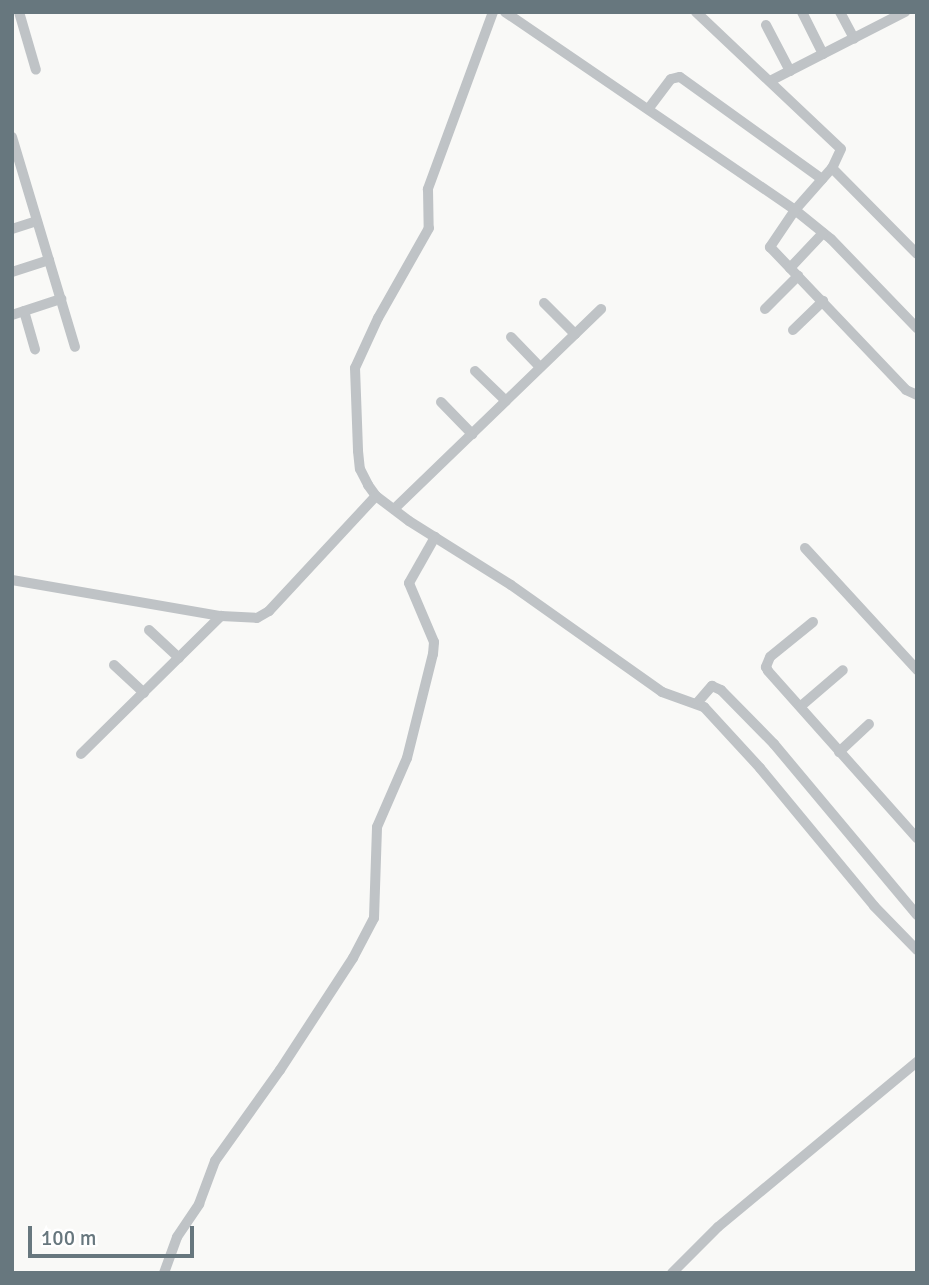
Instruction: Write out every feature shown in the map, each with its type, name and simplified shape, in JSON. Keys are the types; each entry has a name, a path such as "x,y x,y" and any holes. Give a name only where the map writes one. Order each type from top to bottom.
{"street":[{"path":"19,12 36,70"},
{"path":"493,12 428,189 429,228 378,318 355,368 360,469 376,496 394,509 511,585 662,692 697,703 709,712 760,768 874,906 917,950"},
{"path":"505,12 795,209 823,233 917,328"},
{"path":"696,12 841,149 832,168 795,209 770,247 906,390 917,395"},
{"path":"802,12 823,54"},
{"path":"840,12 854,38"},
{"path":"770,81 854,38 881,18 905,12"},
{"path":"766,25 790,71"},
{"path":"649,108 671,79 680,77 822,179"},
{"path":"12,138 75,347"},
{"path":"832,168 917,254"},
{"path":"12,182 25,178"},
{"path":"12,229 37,221"},
{"path":"765,309 823,233"},
{"path":"12,272 49,260"},
{"path":"12,315 61,299"},
{"path":"793,331 823,301"},
{"path":"544,303 575,334"},
{"path":"394,509 601,309"},
{"path":"24,311 35,349"},
{"path":"511,337 541,367"},
{"path":"475,371 506,401"},
{"path":"441,402 472,434"},
{"path":"12,580 221,616 257,618 269,611 376,496"},
{"path":"164,1273 177,1237 198,1204 215,1161 280,1070 353,958 373,918 377,827 407,758 433,654 431,635 409,583 435,537"},
{"path":"805,548 917,670"},
{"path":"81,754 221,616"},
{"path":"813,622 770,657 766,667 917,838"},
{"path":"149,630 179,659"},
{"path":"114,665 144,693"},
{"path":"801,706 843,670"},
{"path":"697,703 712,686 721,690 774,744 917,915"},
{"path":"839,752 869,724"},
{"path":"672,1273 718,1227 917,1062"}]}
